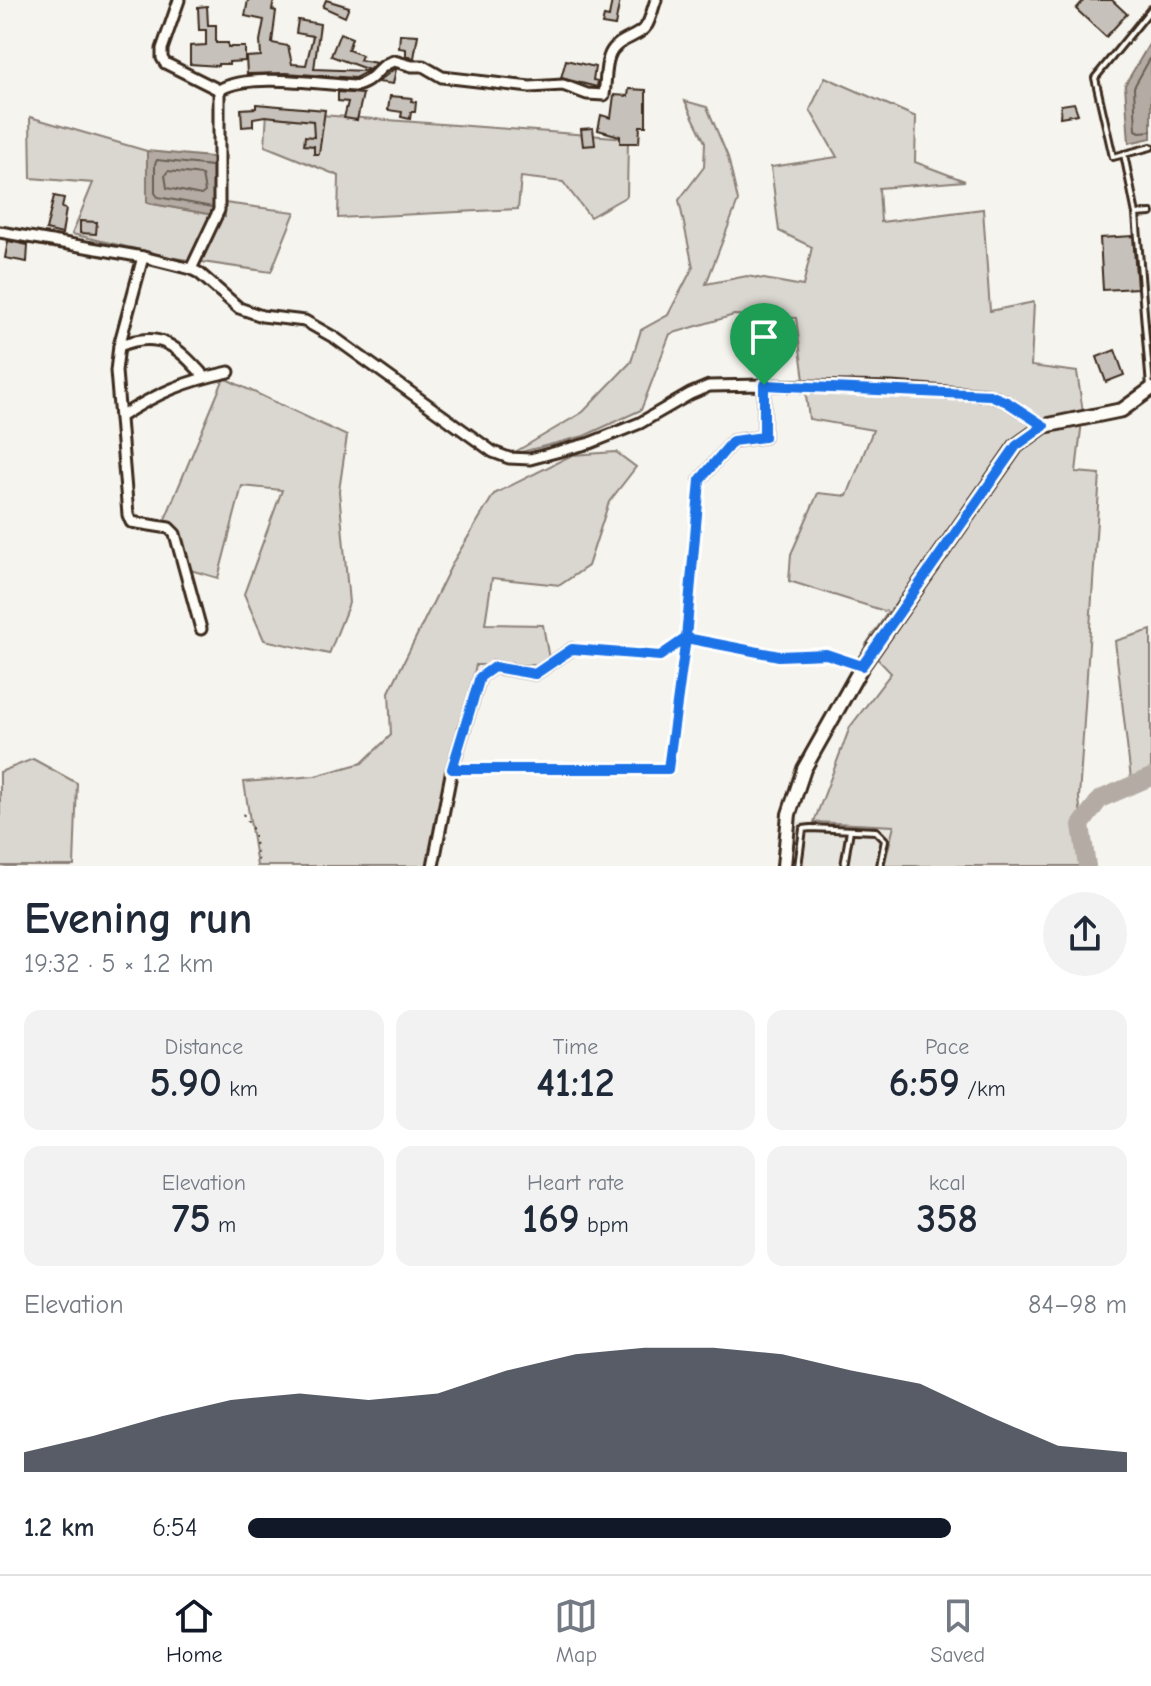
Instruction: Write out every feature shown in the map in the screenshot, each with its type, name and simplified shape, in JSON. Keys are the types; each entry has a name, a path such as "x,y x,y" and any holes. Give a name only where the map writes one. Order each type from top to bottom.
{"main road":[{"path":"784,866 789,814 804,769 862,666 1016,446 1044,426 1122,410 1150,389"}],"street":[{"path":"179,0 162,49 162,58 165,63 219,90"},
{"path":"219,90 227,85 257,81 355,86 367,84 387,62 394,61 423,66 442,77 530,87 563,85 587,94 604,95 608,57 629,35 635,35 647,26 656,0"},
{"path":"191,269 219,210 219,90"},
{"path":"0,232 143,257 191,269 239,308 262,316 305,321 335,338 493,452 509,458 530,459 590,443 640,423 709,386 764,385 990,395 1044,426"},
{"path":"143,257 119,346 116,371 128,515 131,522 169,528 175,534 201,629"},
{"path":"119,346 137,339 162,341 178,348 205,377"},
{"path":"120,417 153,396 205,377 229,372"},
{"path":"700,480 733,441 764,437 764,385"},
{"path":"433,866 452,769 480,677 494,667 535,674 572,649"}],"lane":[{"path":"1151,9 1095,78 1113,157 1151,147"},
{"path":"1124,154 1136,214 1150,389"},
{"path":"1136,214 1151,213"},
{"path":"798,866 803,829 876,831 882,835 885,847 880,866"},
{"path":"844,866 850,830"}],"path":[{"path":"452,769 668,769 686,638 700,480"},
{"path":"572,649 660,656 686,638 779,656 826,654 862,666"},
{"path":"243,814 253,830 259,866"}],"shaded area":[{"path":"825,77 916,117 915,162 965,181 879,188 881,222 983,209 990,311 1034,302 1031,366 1077,372 1083,412 1076,472 1100,474 1079,798 1086,866 884,866 894,826 814,822 850,727 891,673 865,646 888,612 789,581 791,554 818,493 847,496 873,430 809,419 796,318 734,315 670,334 641,410 584,436 510,455 583,412 631,362 641,330 668,315 693,267 679,200 704,167 705,142 685,101 707,107 728,157 738,201 706,284 747,276 803,286 812,247 779,231 771,167 837,157 810,110"},
{"path":"267,111 628,138 627,196 590,217 563,182 521,177 518,209 338,218 339,176 265,146"},
{"path":"30,117 147,151 147,203 225,217 224,203 295,212 271,272 174,258 72,234 93,183 31,178"},
{"path":"224,378 347,436 339,491 349,603 329,654 264,640 244,594 282,490 242,486 218,578 183,568 163,524"},
{"path":"616,452 636,467 609,502 588,566 560,585 492,578 485,624 543,625 550,665 476,665 453,760 438,866 257,866 244,782 315,776 362,763 391,735 389,692 453,562 494,494 572,455"},
{"path":"1151,630 1151,771 1131,779 1115,641"},
{"path":"33,759 77,783 74,866 0,866 0,772"},
{"path":"783,821 894,826 884,866 778,866"}],"water":[{"path":"1151,41 1151,138 1129,143 1125,85"},
{"path":"147,151 221,158 225,217 147,203"}],"building":[{"path":"248,0 274,0 272,10 276,11 272,43 288,46 292,64 306,65 313,36 296,33 298,20 320,24 314,69 368,71 355,78 286,73 247,74 246,57 261,56 264,20 245,16"},
{"path":"326,0 349,7 345,17 323,7"},
{"path":"612,0 620,0 615,26 602,24 604,16 609,17"},
{"path":"1084,0 1112,0 1127,14 1106,37 1076,9"},
{"path":"207,6 208,25 216,25 216,43 245,47 245,61 218,66 190,64 190,46 206,45 206,30 199,30 198,7"},
{"path":"340,33 352,38 348,50 362,55 360,60 376,63 369,70 331,56"},
{"path":"400,34 418,35 414,58 406,56 406,49 399,48"},
{"path":"566,60 595,67 593,80 598,81 597,87 561,78"},
{"path":"394,69 393,84 378,82"},
{"path":"629,89 646,90 646,126 640,126 639,143 620,143 620,136 598,130 601,115 611,118 614,95 628,96"},
{"path":"338,92 363,94 357,120 344,118 348,102 338,101"},
{"path":"390,96 412,98 411,101 416,102 410,119 401,117 402,112 388,110"},
{"path":"1074,103 1078,114 1060,117 1061,105"},
{"path":"256,104 325,110 319,154 314,154 314,146 304,145 305,136 314,137 313,121 265,116 253,118 253,126 242,127 241,109 256,108"},
{"path":"593,128 595,145 583,146 581,129"},
{"path":"54,196 64,198 62,208 66,209 62,234 46,230"},
{"path":"80,221 97,222 96,234 80,233"},
{"path":"1133,236 1137,288 1103,290 1100,238"},
{"path":"8,241 28,245 27,262 5,258"},
{"path":"1115,350 1124,375 1106,382 1097,357"}],"waterway":[{"path":"1087,866 1081,825 1100,799 1151,777"}],"route":[{"path":"764,385 764,437 733,441 700,480 686,638 660,656 572,649 535,674 494,667 480,677 452,769 668,769 686,638 779,656 826,654 862,666 1016,446 1044,426 990,395 891,388 764,385"}]}
